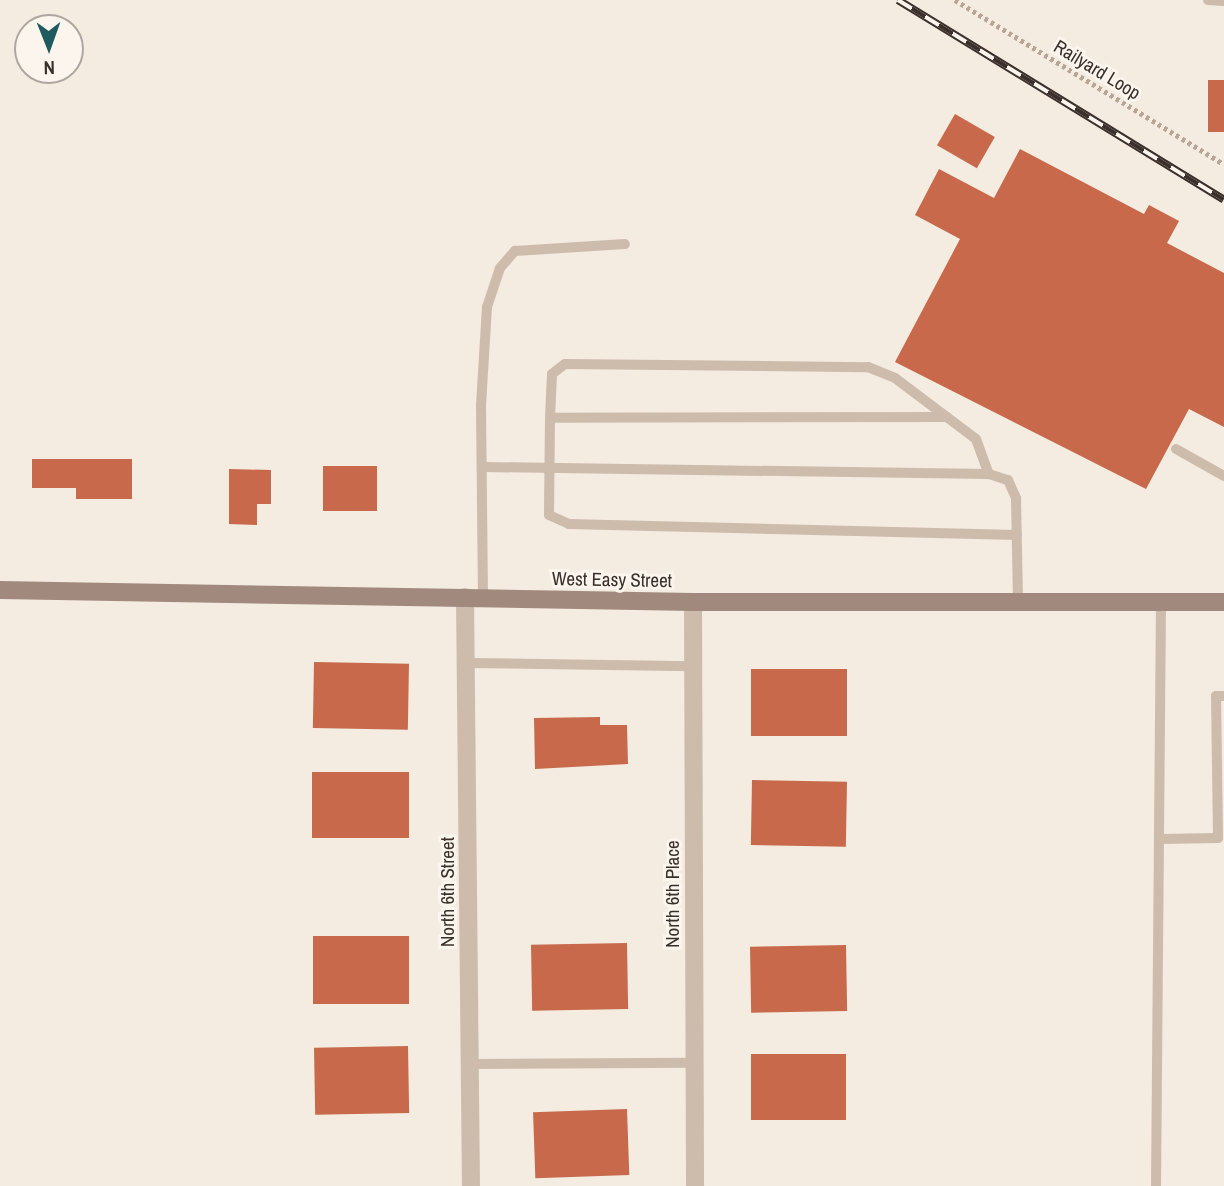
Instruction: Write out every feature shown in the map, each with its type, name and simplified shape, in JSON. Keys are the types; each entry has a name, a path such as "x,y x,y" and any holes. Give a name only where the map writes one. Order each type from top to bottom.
{"street":[{"name":"West Easy Street","path":"0,590 693,602 1018,598 1224,602"},
{"name":"North 6th Street","path":"471,1186 468,663 474,598"},
{"name":"North 6th Place","path":"693,602 695,1186"}],"lane":[{"path":"1208,0 1224,1"},
{"path":"474,598 482,467 486,307 500,268 515,251 625,244"},
{"path":"989,474 976,439 895,378 868,367 565,364 552,374 547,468 549,515 569,524 1017,535"},
{"path":"550,418 947,417"},
{"path":"1176,449 1224,476"},
{"path":"482,467 989,474 1008,480 1012,489 1017,535 1018,598"},
{"path":"1156,1186 1161,600"},
{"path":"468,663 693,666"},
{"path":"1159,839 1218,838 1216,696 1224,696"},
{"path":"470,1064 695,1063"}],"path":[{"name":"Railyard Loop","path":"955,0 1224,164"}],"building":[{"path":"1208,80 1224,80 1224,132 1208,132"},
{"path":"955,114 995,137 977,168 937,145"},
{"path":"1020,149 1144,214 1149,205 1179,221 1167,243 1224,273 1224,427 1189,409 1146,489 895,362 960,239 915,215 939,169 994,198"},
{"path":"32,459 132,459 132,499 76,499 76,488 32,488"},
{"path":"323,466 377,466 377,511 323,511"},
{"path":"229,469 271,470 271,504 257,504 257,525 229,524"},
{"path":"314,662 409,664 408,730 313,728"},
{"path":"751,669 847,669 847,736 751,736"},
{"path":"600,717 600,725 627,725 628,764 535,769 534,718"},
{"path":"312,772 409,772 409,838 312,838"},
{"path":"752,780 847,782 846,847 751,845"},
{"path":"313,936 409,936 409,1004 313,1004"},
{"path":"627,943 628,1009 532,1011 531,945"},
{"path":"846,945 847,1011 751,1013 750,947"},
{"path":"408,1046 409,1113 315,1115 314,1048"},
{"path":"751,1054 846,1054 846,1120 751,1120"},
{"path":"627,1109 629,1175 535,1178 533,1112"}],"railway":[{"path":"898,0 1224,200"}]}
